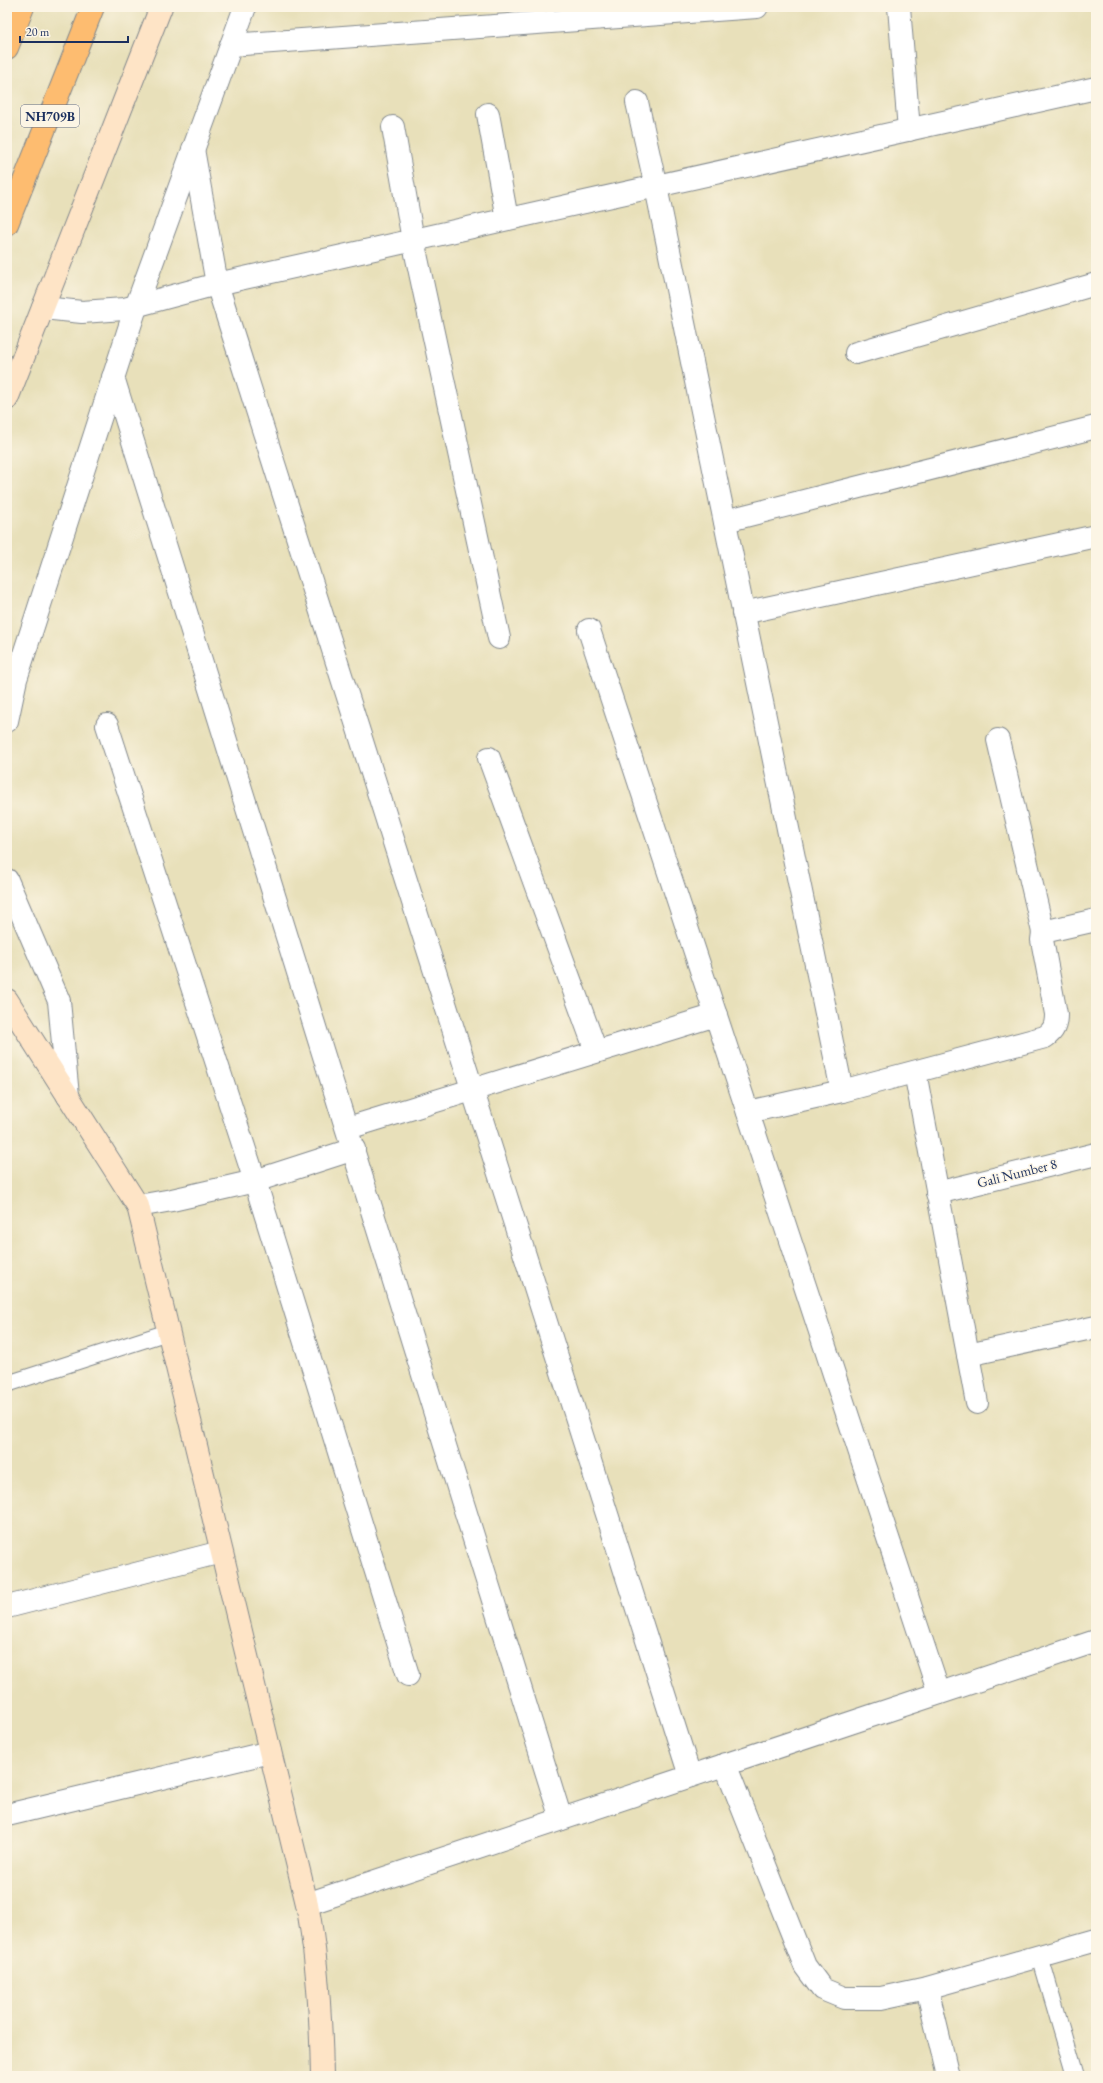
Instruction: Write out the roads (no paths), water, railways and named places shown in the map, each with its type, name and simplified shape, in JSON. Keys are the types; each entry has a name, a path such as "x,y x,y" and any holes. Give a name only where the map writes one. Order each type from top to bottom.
{"highway":[{"path":"7,48 23,7"},
{"name":"NH709B","path":"7,224 93,7"}],"street":[{"path":"7,399 161,7"},
{"path":"7,721 16,679 113,377 130,308 193,149 245,7"},
{"path":"231,45 757,7"},
{"path":"899,7 908,130"},
{"path":"43,308 82,312 130,308 217,284 1096,88"},
{"path":"637,102 656,186 842,1091"},
{"path":"488,114 507,220"},
{"path":"393,127 413,240 499,638"},
{"path":"193,149 217,284 690,1776"},
{"path":"856,353 1096,284"},
{"path":"113,377 348,1128 561,1820"},
{"path":"725,521 1096,427"},
{"path":"744,613 1096,536"},
{"path":"589,630 939,1693"},
{"path":"107,726 255,1181 408,1675"},
{"path":"748,1112 842,1091 915,1072 1045,1037 1052,1032 1056,1024 1056,1014 1042,940 1043,932 998,740"},
{"path":"489,758 596,1051"},
{"path":"7,880 59,1001 68,1096"},
{"path":"1043,932 1096,920"},
{"path":"7,1000 138,1206 307,1904 315,1951 322,2029 322,2076"},
{"path":"348,1128 716,1015"},
{"path":"915,1072 977,1403"},
{"path":"138,1206 172,1200 255,1181 354,1149"},
{"name":"Gali Number 8","path":"937,1193 1096,1154"},
{"path":"968,1354 1096,1327"},
{"path":"7,1606 221,1552"},
{"path":"307,1904 1096,1641"},
{"path":"7,1815 270,1752"},
{"path":"725,1764 805,1966 822,1988 844,1998 881,1998 927,1988 1096,1940"},
{"path":"927,1988 948,2076"}],"lane":[{"path":"7,1384 168,1332"},
{"path":"1040,1956 1075,2076"}]}
